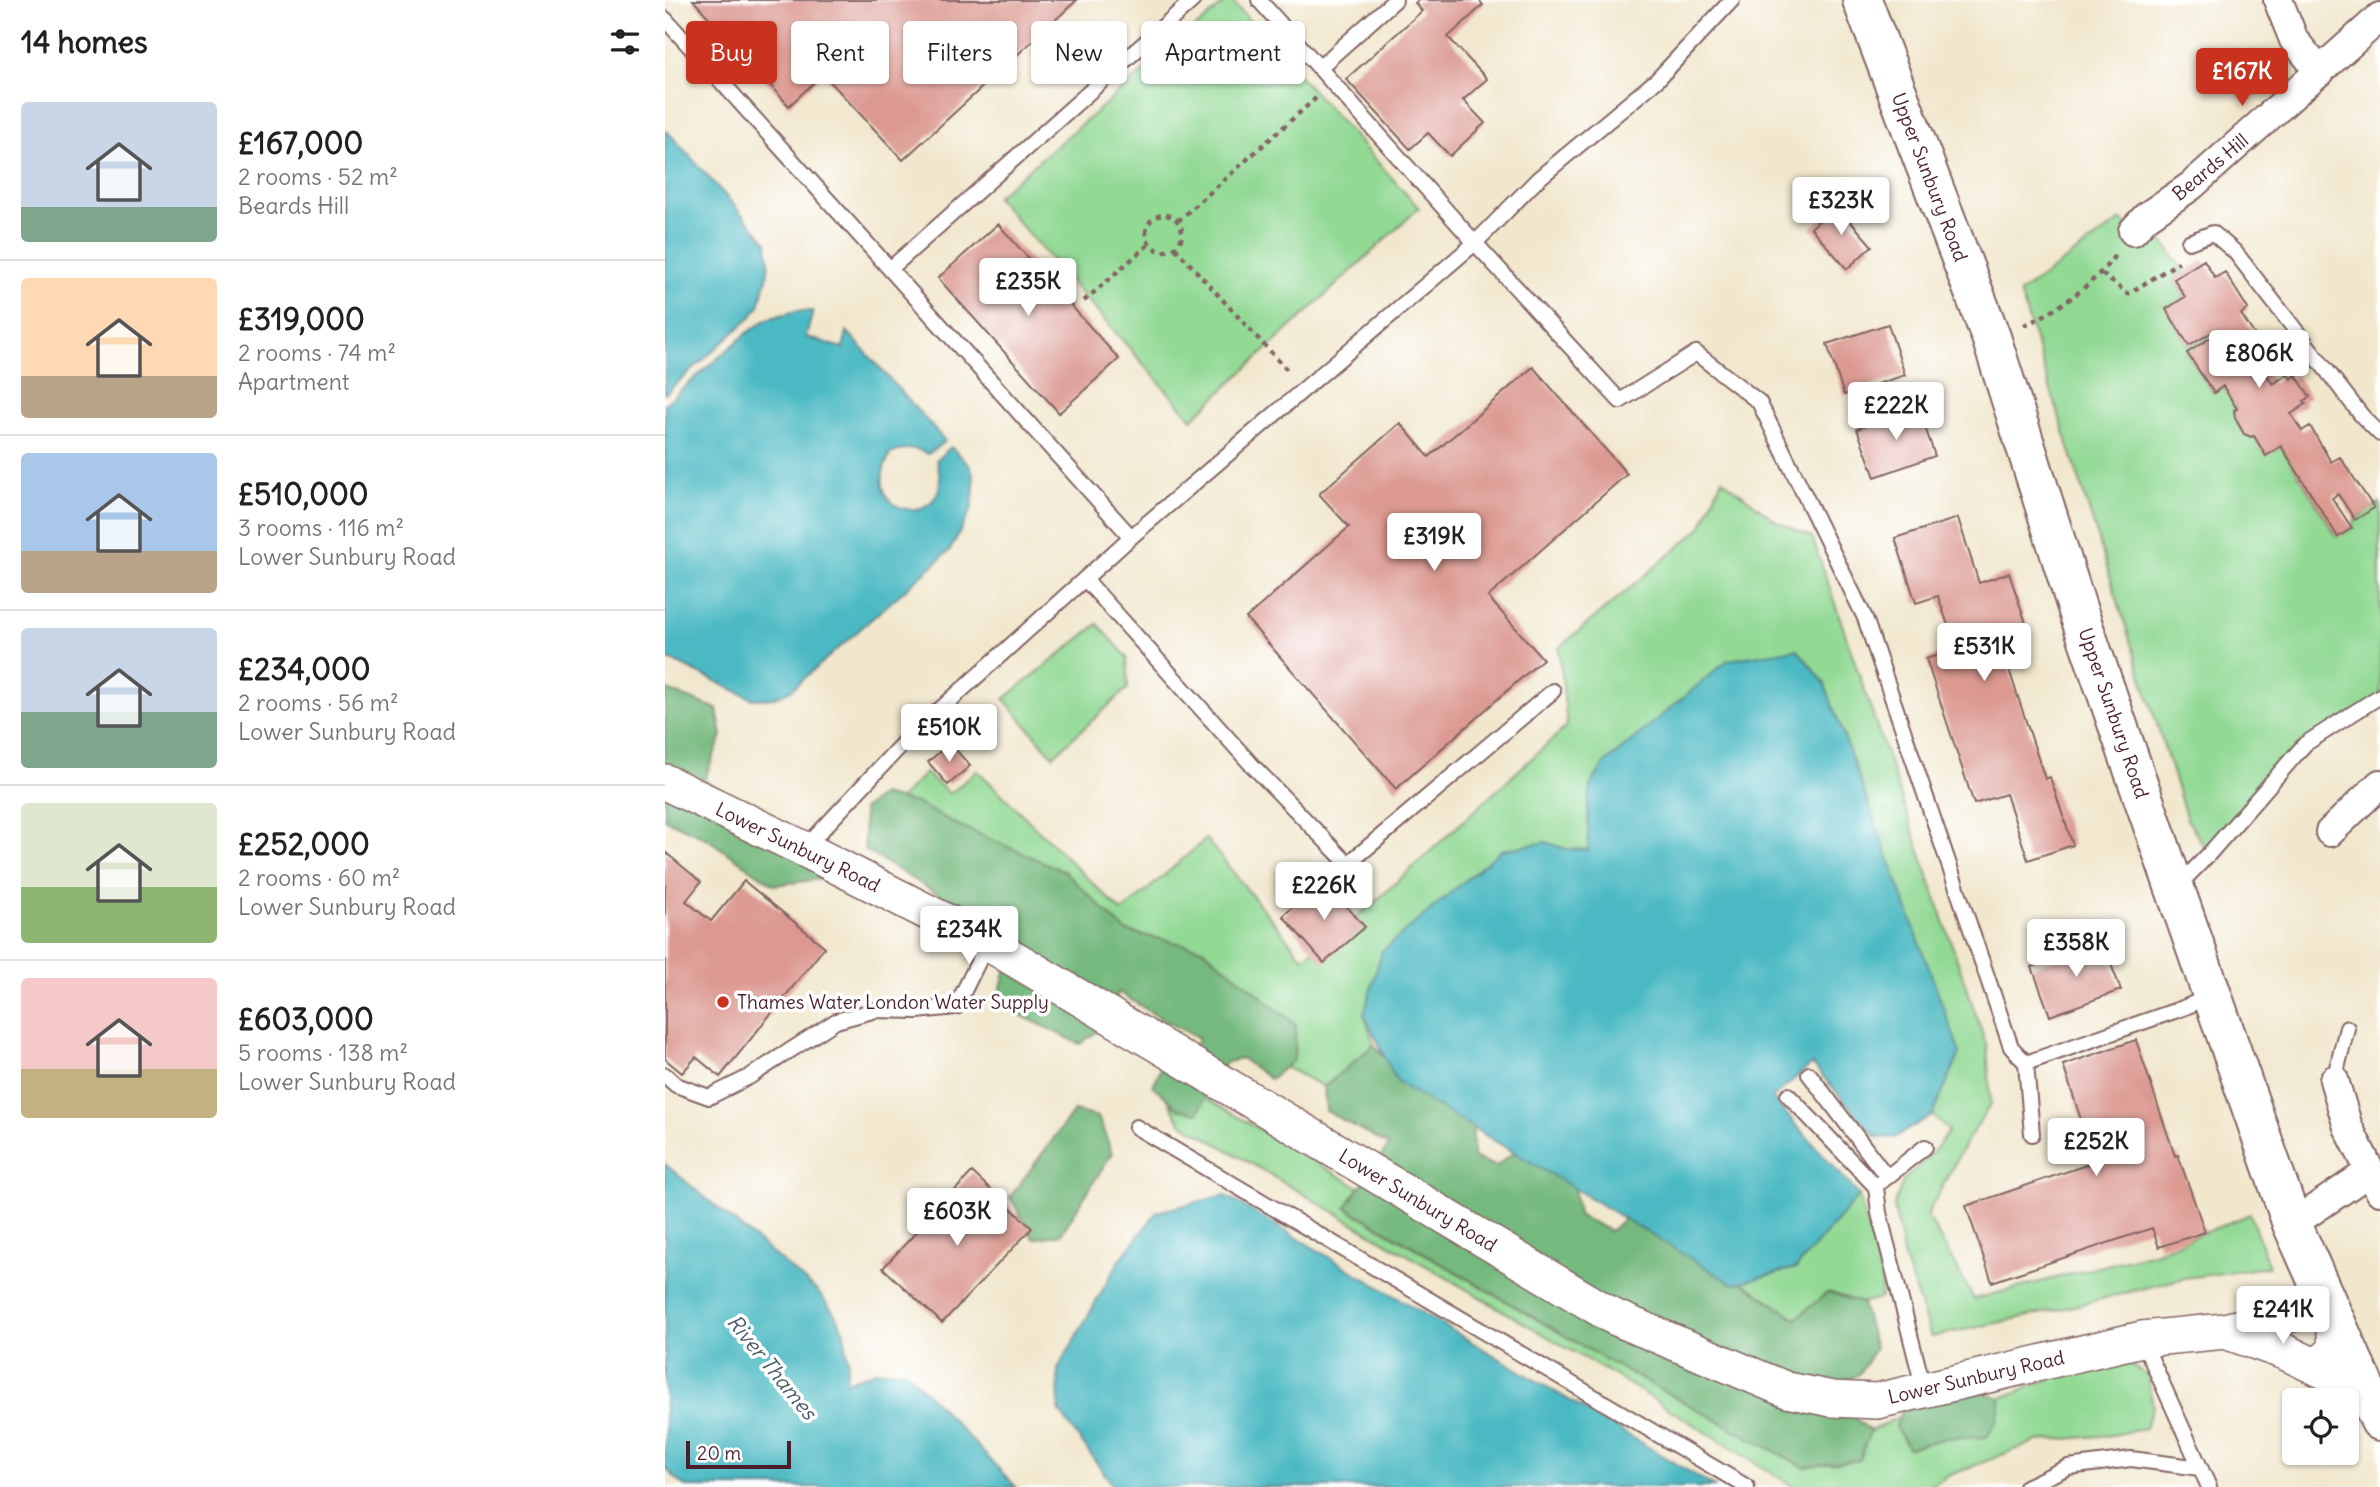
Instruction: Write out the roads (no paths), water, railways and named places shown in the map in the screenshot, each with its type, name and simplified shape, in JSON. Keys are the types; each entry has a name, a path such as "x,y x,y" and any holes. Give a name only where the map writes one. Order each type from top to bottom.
{"highway":[{"name":"Upper Sunbury Road","path":"1862,0 1991,337 2078,611 2292,1224 2376,1413"}],"street":[{"path":"2278,0 2294,40 2320,72"},
{"name":"Beards Hill","path":"2133,231 2146,218 2191,186 2380,17"},
{"name":"Lower Sunbury Road","path":"665,782 988,943 1614,1317 1787,1390 1832,1399 1877,1401 2142,1339 2225,1331 2327,1305"},
{"path":"2330,832 2380,785"},
{"path":"2292,1224 2375,1182 2348,1127 2335,1080"},
{"path":"2313,1365 2324,1362 2334,1348 2336,1333 2327,1305"},
{"name":"Lower Sunbury Road","path":"2225,1331 2313,1365 2359,1391 2376,1413"}],"lane":[{"path":"890,269 1193,0"},
{"path":"1259,0 1620,401 1696,353 1759,402 1865,618 2011,1046 2026,1063 2032,1134"},
{"path":"1320,67 1395,0"},
{"path":"804,849 904,742 1131,537 1475,243 1538,179 1657,80 1732,0"},
{"path":"665,19 1131,537"},
{"path":"2189,242 2213,233 2235,252 2380,434"},
{"path":"1086,579 1250,762 1348,864 1553,691"},
{"path":"2175,889 2209,855 2305,744 2380,696"},
{"path":"665,1075 676,1085 709,1097 749,1077 836,1021 876,1010 917,1011 956,1007 988,943"},
{"path":"2026,1063 2111,1035 2212,995"},
{"path":"2335,1080 2347,1028"},
{"path":"1809,1074 1882,1182 1879,1213 1924,1390"},
{"path":"1788,1095 1882,1182"},
{"path":"1136,1127 1747,1487"},
{"path":"1882,1182 1925,1147"},
{"path":"2142,1339 2209,1487"},
{"path":"2027,1487 2068,1467 2131,1459 2200,1468"}],"water":[{"path":"665,131 767,242 769,263 759,306 751,317 665,394"},
{"path":"796,311 813,311 806,337 843,348 847,331 945,441 928,454 909,449 890,454 883,477 886,494 895,505 909,509 923,507 934,498 940,483 936,460 951,447 970,466 974,491 972,508 950,550 791,690 774,698 753,699 665,657 665,404 767,319"},
{"path":"1797,649 1824,682 1960,1053 1932,1115 1894,1138 1876,1137 1812,1064 1772,1098 1859,1195 1796,1268 1733,1284 1397,1082 1364,1014 1382,951 1501,850 1545,842 1566,849 1588,850 1588,804 1592,783 1605,763 1728,660"},
{"name":"River Thames","path":"665,1164 817,1291 837,1317 844,1332 848,1359 846,1382 876,1371 905,1370 1016,1487 685,1487 665,1468"},
{"path":"1225,1195 1715,1487 1114,1487 1059,1411 1058,1369 1119,1261 1157,1212"}],"place":[{"name":"Thames Water London Water Supply","path":"723,1002"}]}
